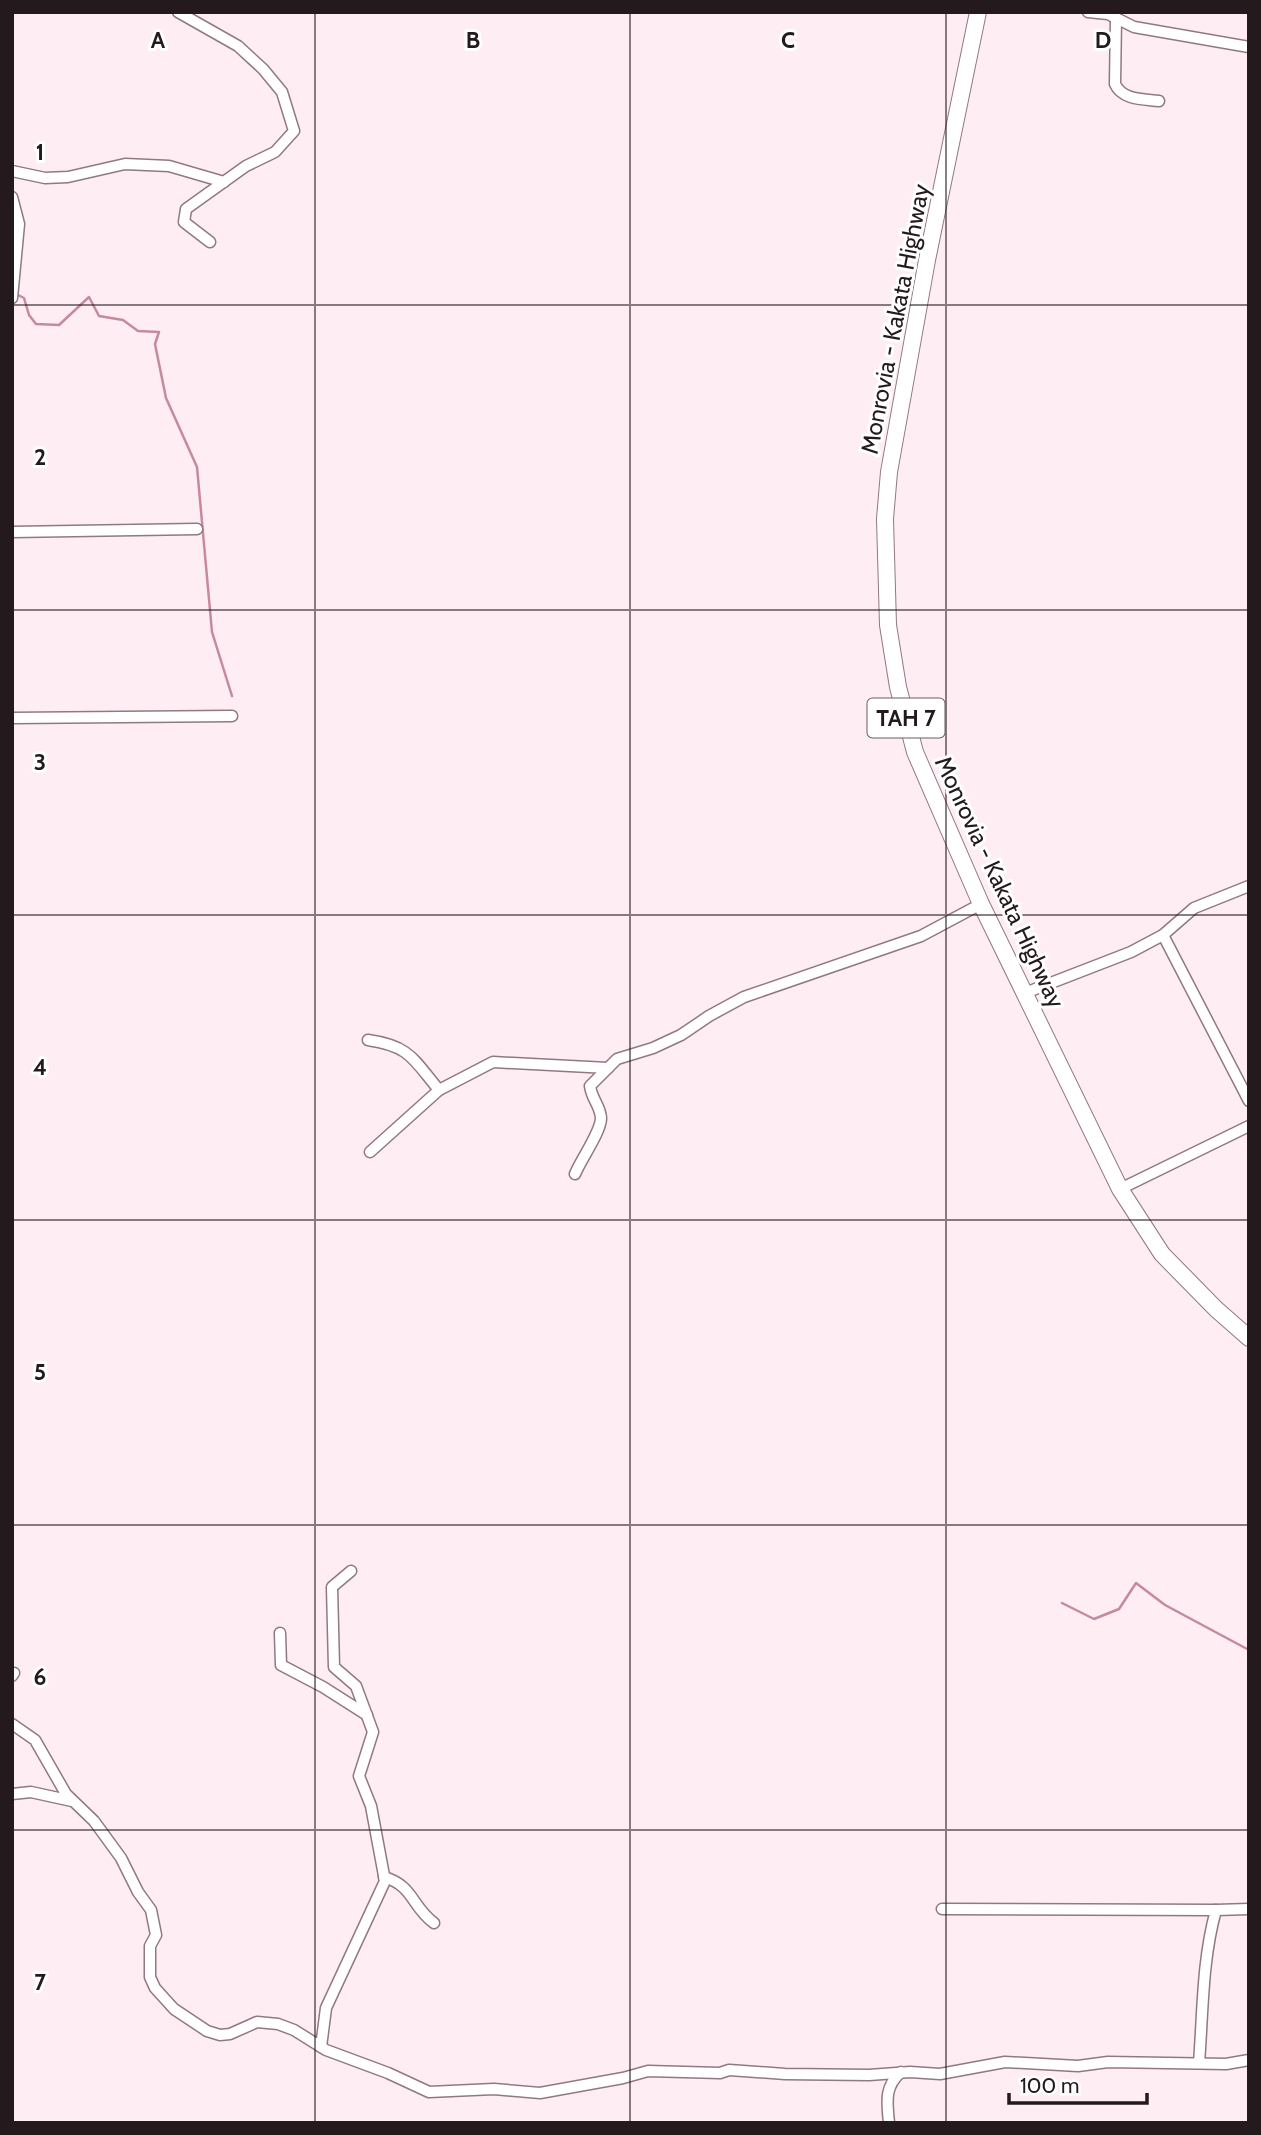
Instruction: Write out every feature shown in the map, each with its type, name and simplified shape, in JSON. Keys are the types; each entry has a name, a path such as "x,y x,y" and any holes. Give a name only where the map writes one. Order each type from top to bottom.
{"highway":[{"name":"Monrovia - Kakata Highway","path":"978,12 889,472 885,519 888,625 898,687 915,752 981,904 1120,1189 1162,1254 1249,1338"}],"street":[{"path":"178,12 238,46 263,69 282,92 294,131 275,152 246,166 186,209 184,222 210,242"},
{"path":"1087,12 1108,14 1134,27 1249,47"},
{"path":"1116,18 1115,84 1118,90 1125,96 1159,101"},
{"path":"12,171 45,178 68,177 125,164 169,166 223,182"},
{"path":"12,197 19,224 12,298"},
{"path":"12,532 197,529"},
{"path":"12,718 232,716"},
{"path":"1025,993 1131,952 1163,935 1194,908 1249,886"},
{"path":"575,1174 601,1121 599,1108 591,1098 590,1086 617,1059 653,1048 681,1035 744,997 921,936 981,904"},
{"path":"1163,935 1249,1101"},
{"path":"368,1040 392,1044 408,1052 439,1090"},
{"path":"370,1152 439,1090 493,1062 608,1068"},
{"path":"1120,1189 1249,1126"},
{"path":"321,2047 326,2008 385,1881 371,1806 359,1776 373,1732 356,1686 334,1667 332,1587 351,1571"},
{"path":"280,1633 281,1665 367,1715"},
{"path":"12,1724 35,1741 72,1801 94,1821 121,1858 138,1892 151,1910 156,1935 150,1946 150,1977 163,1999 187,2019 220,2035 230,2034 257,2022 278,2024 321,2047 429,2092 554,2092 648,2071 940,2074 1005,2062 1078,2066 1108,2062 1226,2064 1249,2060"},
{"path":"12,1794 31,1792 72,1801"},
{"path":"384,1877 401,1884 422,1913 434,1923"},
{"path":"942,1909 1249,1909"},
{"path":"1199,2063 1201,2012 1211,1928 1216,1910"},
{"path":"889,2123 887,2091 901,2072"}],"waterway":[{"path":"16,294 24,298 29,315 36,324 59,325 89,297 99,316 123,320 138,331 159,332 155,344 166,398 197,467 212,632 232,696"},
{"path":"1062,1603 1094,1619 1119,1609 1136,1583 1165,1605 1249,1650"}]}
